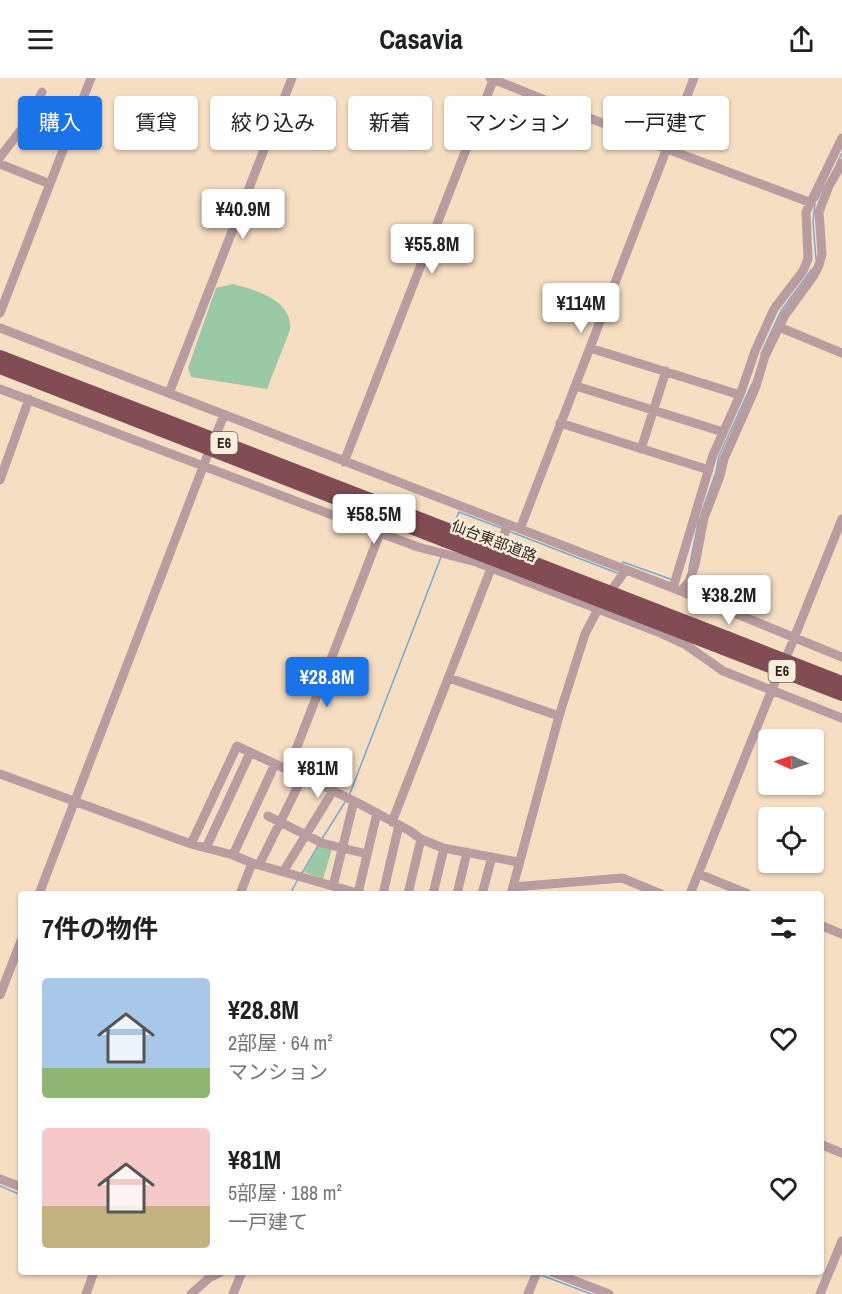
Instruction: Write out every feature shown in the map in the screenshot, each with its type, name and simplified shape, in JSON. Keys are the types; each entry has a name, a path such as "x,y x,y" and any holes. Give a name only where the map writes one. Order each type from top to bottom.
{"highway":[{"name":"仙台東部道路","path":"0,357 445,544"},
{"name":"仙台東部道路","path":"0,367 445,544 842,683"},
{"name":"仙台東部道路","path":"725,643 842,694"}],"street":[{"path":"0,313 91,78"},
{"path":"169,393 292,78"},
{"path":"344,462 493,78 603,123"},
{"path":"687,96 694,78"},
{"path":"0,157 28,121 42,92"},
{"path":"676,586 690,528 712,455 740,395 774,309 803,271 808,260 806,212 842,138"},
{"path":"520,529 667,150"},
{"path":"670,150 809,202"},
{"path":"676,586 689,582 695,565 704,518 724,459 755,389 765,357 785,315 819,265 822,254 819,212 829,186 842,163"},
{"path":"0,164 50,184"},
{"path":"779,327 842,353"},
{"path":"0,328 344,462 507,529 520,529 625,571 676,586 842,657"},
{"path":"590,348 740,395"},
{"path":"641,449 666,371"},
{"path":"576,386 723,432"},
{"path":"0,389 381,533 445,544 492,568 686,645 723,671 842,718"},
{"path":"0,480 29,399"},
{"path":"218,432 224,415"},
{"path":"560,423 709,470"},
{"path":"40,891 208,454"},
{"path":"788,653 842,519"},
{"path":"384,891 396,824 449,678 507,529"},
{"path":"288,770 381,533"},
{"path":"625,571 598,609 585,634 559,716 512,890 622,878 653,891"},
{"path":"691,891 777,677"},
{"path":"449,678 559,716"},
{"path":"191,844 237,746 377,813 422,839 444,848 518,862"},
{"path":"206,848 250,753"},
{"path":"233,855 274,764"},
{"path":"0,774 191,844 350,891"},
{"path":"242,891 280,823 303,776"},
{"path":"283,872 333,791"},
{"path":"333,886 344,848 349,799"},
{"path":"361,891 377,813"},
{"path":"268,816 320,842 368,854"},
{"path":"409,891 422,839"},
{"path":"434,891 444,848"},
{"path":"458,891 467,852"},
{"path":"483,891 492,857"},
{"path":"699,873 741,891"},
{"path":"824,927 842,934"},
{"path":"0,995 18,949"},
{"path":"824,1146 842,1153"},
{"path":"0,1179 18,1186"},
{"path":"820,1294 842,1241"},
{"path":"86,1294 93,1275"},
{"path":"191,1294 215,1275"},
{"path":"233,1294 241,1275"},
{"path":"528,1294 537,1275"},
{"path":"560,1275 609,1294"}],"green space":[{"path":"233,284 271,298 286,311 289,320 290,330 267,389 191,377 188,368 216,288"},
{"path":"319,846 332,849 323,879 304,872"}],"waterway":[{"path":"837,163 842,153"},
{"path":"817,200 824,186"},
{"path":"815,204 813,222 816,259"},
{"path":"761,354 781,311 812,269"},
{"path":"701,514 716,472 719,456 752,384"},
{"path":"454,524 459,512 504,529"},
{"path":"689,569 699,518"},
{"path":"511,532 617,573"},
{"path":"349,796 441,557"},
{"path":"622,564 623,562 673,580"},
{"path":"322,839 345,802"},
{"path":"302,873 318,846"},
{"path":"292,891 298,879"},
{"path":"0,1186 18,1194"},
{"path":"541,1275 591,1294"}]}
